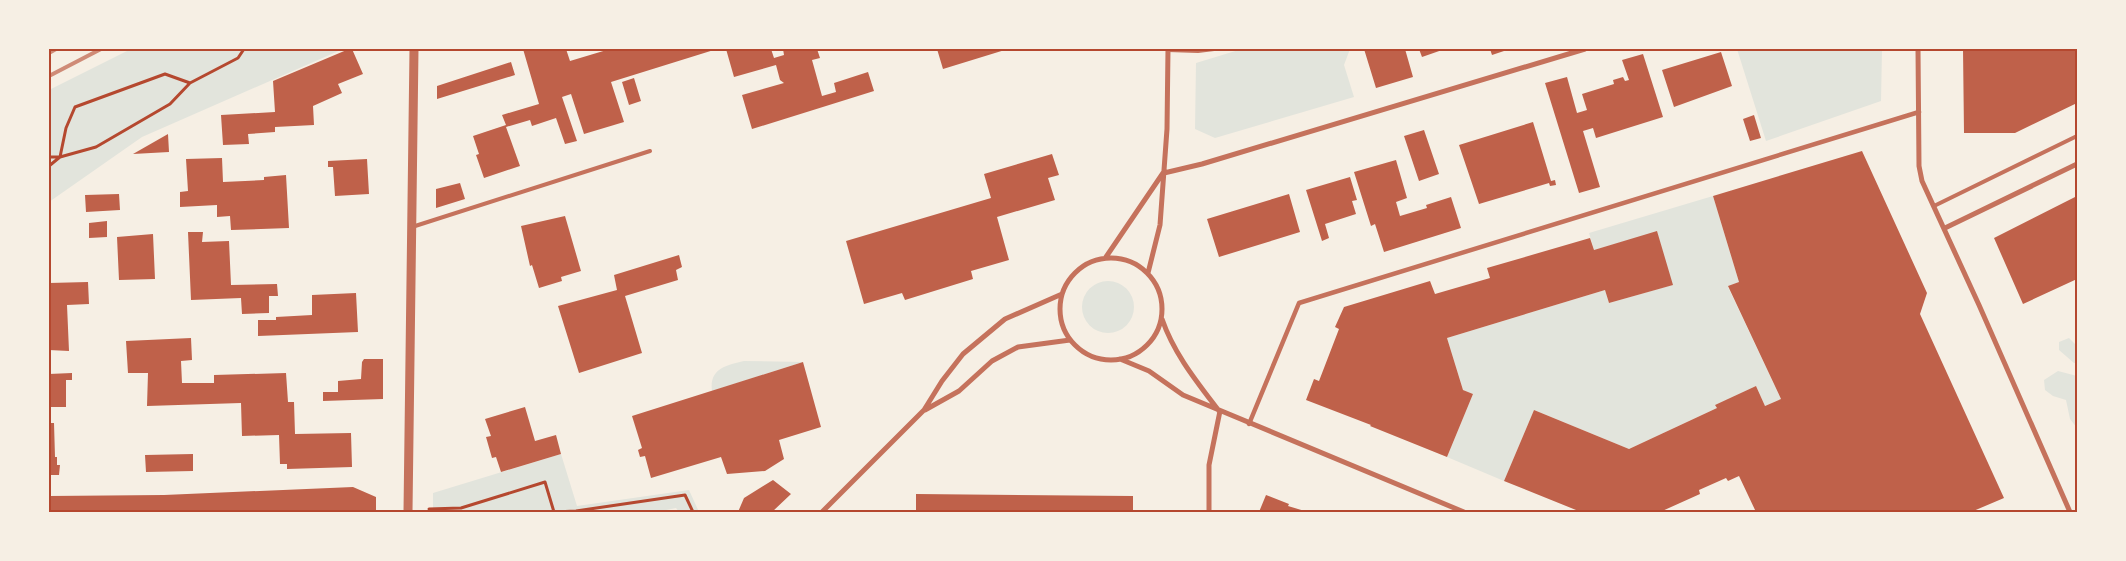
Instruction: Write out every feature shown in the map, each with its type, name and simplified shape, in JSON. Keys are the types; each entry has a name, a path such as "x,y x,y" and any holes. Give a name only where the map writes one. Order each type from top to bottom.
{"street":[{"path":"408,512 414,49"},
{"path":"1148,273 1160,225 1167,129 1168,49"},
{"path":"1106,258 1164,173 1202,164 1585,49"},
{"path":"1918,49 1919,166 1922,181 1945,228 2070,512"},
{"path":"1249,424 1299,303 1919,112"},
{"path":"1945,228 2077,164"},
{"path":"1162,318 1157,333 1147,345 1135,354 1120,359 1106,360 1090,356 1077,348 1070,340 1062,326 1060,310 1062,294 1071,276 1087,264 1106,258 1121,258 1135,264 1148,273 1155,282 1160,294 1162,318 1166,333 1187,370 1220,411"},
{"path":"822,512 924,410 942,381 963,354 1005,319 1062,294"},
{"path":"924,410 958,391 992,361 1018,348 1070,340"},
{"path":"1120,359 1149,370 1183,395 1464,512"},
{"path":"1209,512 1209,465 1220,411"}],"lane":[{"path":"1168,49 1198,52 1214,49"},
{"path":"1934,206 2077,136"},
{"path":"412,227 650,151"}],"path":[{"path":"49,157 60,157 96,147 170,104 190,83 238,58 244,49"},
{"path":"49,166 60,157 66,128 75,107 165,74 190,83"},
{"path":"425,512 424,508 433,510 461,508 545,482 554,512 576,511 685,495 694,512"}],"shaded area":[{"path":"131,49 343,49 142,137 49,202 49,90"},
{"path":"1242,49 1350,49 1344,65 1354,97 1215,138 1195,129 1196,63"},
{"path":"1737,49 1882,49 1881,101 1766,141"},
{"path":"1713,196 1739,282 1728,287 1781,399 1765,406 1756,386 1716,405 1717,408 1629,449 1534,410 1504,481 1447,457 1473,394 1463,390 1447,338 1605,290 1609,303 1672,285 1657,232 1594,250 1589,233"},
{"path":"1103,281 1113,281 1127,288 1134,302 1134,312 1127,326 1113,333 1103,333 1093,329 1086,322 1082,312 1082,302 1086,292 1093,285"},
{"path":"2069,338 2077,346 2077,363 2074,363 2059,350 2059,342"},
{"path":"744,361 803,362 712,391 713,378 720,369"},
{"path":"2058,371 2077,376 2077,428 2070,419 2066,400 2053,396 2045,390 2044,380"},
{"path":"561,454 577,506 689,490 699,512 679,512 676,508 656,512 433,512 433,493"}],"building":[{"path":"352,49 363,74 338,84 342,93 313,106 314,125 275,127 275,132 248,134 249,144 223,145 221,115 275,112 273,81"},
{"path":"523,49 566,49 570,61 610,49 717,49 611,82 624,122 584,134 571,94 562,97 577,141 565,144 556,118 532,126 530,120 506,127 520,166 484,178 476,155 479,154 473,136 506,125 502,115 539,104"},
{"path":"726,49 771,49 774,58 784,55 783,49 817,49 820,58 812,60 822,96 836,92 834,83 868,72 874,91 752,129 742,95 784,83 780,80 776,65 734,77"},
{"path":"937,49 1008,49 943,69"},
{"path":"1364,49 1405,49 1413,77 1376,88"},
{"path":"1419,49 1445,49 1422,57"},
{"path":"1490,49 1510,49 1492,55"},
{"path":"1963,49 2077,49 2077,103 2015,133 1964,133"},
{"path":"1721,52 1732,86 1674,107 1662,70"},
{"path":"1643,54 1663,117 1596,138 1593,128 1583,131 1600,187 1579,193 1545,83 1567,77 1577,113 1587,110 1582,94 1614,84 1613,80 1623,77 1625,81 1629,80 1622,60"},
{"path":"511,62 515,75 437,99 437,86"},
{"path":"634,78 641,101 629,105 622,82"},
{"path":"1754,115 1761,138 1750,141 1743,119"},
{"path":"1533,122 1551,181 1555,180 1556,185 1550,186 1549,183 1479,204 1459,145"},
{"path":"1424,130 1439,174 1419,181 1404,136"},
{"path":"168,134 169,152 133,154"},
{"path":"1862,151 1927,293 1920,314 2004,498 1971,512 1756,512 1739,476 1728,481 1726,478 1699,490 1700,494 1660,512 1581,512 1504,481 1534,410 1629,449 1717,408 1715,405 1756,386 1765,406 1781,399 1728,286 1739,282 1713,196"},
{"path":"1052,154 1059,175 1048,178 1055,200 997,217 1009,260 971,271 973,279 905,300 902,293 864,304 846,241 991,198 984,174"},
{"path":"222,158 223,182 264,180 264,177 286,175 289,228 231,230 230,216 217,217 217,205 180,207 180,192 188,191 186,159"},
{"path":"367,159 369,194 335,196 333,167 328,167 328,161"},
{"path":"1396,160 1407,198 1396,202 1400,216 1427,208 1426,205 1451,197 1461,228 1384,252 1375,224 1371,226 1354,172"},
{"path":"1350,177 1357,200 1352,201 1356,214 1325,224 1329,238 1322,241 1306,190"},
{"path":"460,183 465,199 436,208 436,189"},
{"path":"119,194 120,210 86,212 85,195"},
{"path":"1289,194 1300,232 1219,257 1207,219"},
{"path":"2077,196 2077,279 2023,304 1994,238"},
{"path":"565,216 581,271 561,277 562,281 539,288 532,265 530,266 521,226"},
{"path":"107,221 107,237 89,238 89,223"},
{"path":"1657,231 1673,285 1609,303 1605,290 1447,338 1463,390 1473,394 1447,457 1306,400 1314,379 1319,381 1339,329 1335,327 1344,307 1430,281 1435,294 1490,278 1487,268 1590,238 1594,250"},
{"path":"188,232 203,232 202,242 229,241 231,285 277,284 278,296 269,296 269,313 242,314 241,298 191,300"},
{"path":"153,234 155,279 119,280 117,237"},
{"path":"679,255 682,267 676,270 678,280 625,296 642,353 579,373 558,306 617,290 614,275"},
{"path":"88,282 89,304 67,305 69,351 49,350 49,283"},
{"path":"356,293 358,332 258,336 258,320 276,320 276,317 312,315 312,295"},
{"path":"191,338 192,360 181,361 182,383 214,383 214,375 286,373 288,402 294,402 295,434 351,433 352,467 287,469 287,464 280,464 279,435 242,436 241,403 147,406 148,373 128,373 126,341"},
{"path":"364,359 383,359 383,399 323,401 323,392 338,392 338,381 361,379 362,362"},
{"path":"803,362 821,427 779,440 784,459 765,471 727,474 721,457 651,478 645,456 640,457 638,450 642,448 632,416"},
{"path":"72,373 72,380 66,380 66,407 49,407 49,374"},
{"path":"525,407 535,441 556,435 561,454 501,472 496,457 492,458 486,437 491,436 485,419"},
{"path":"49,423 54,423 55,457 57,457 57,465 60,465 59,475 49,475"},
{"path":"193,454 193,471 146,472 145,455"},
{"path":"773,480 791,494 772,512 738,512 744,498"},
{"path":"353,487 376,497 376,512 49,512 49,496 164,495"},
{"path":"916,494 1133,496 1133,512 916,512"},
{"path":"1266,495 1289,504 1288,506 1308,512 1259,512"}],"railway":[{"path":"49,53 56,49"},
{"path":"49,76 101,49"}]}
